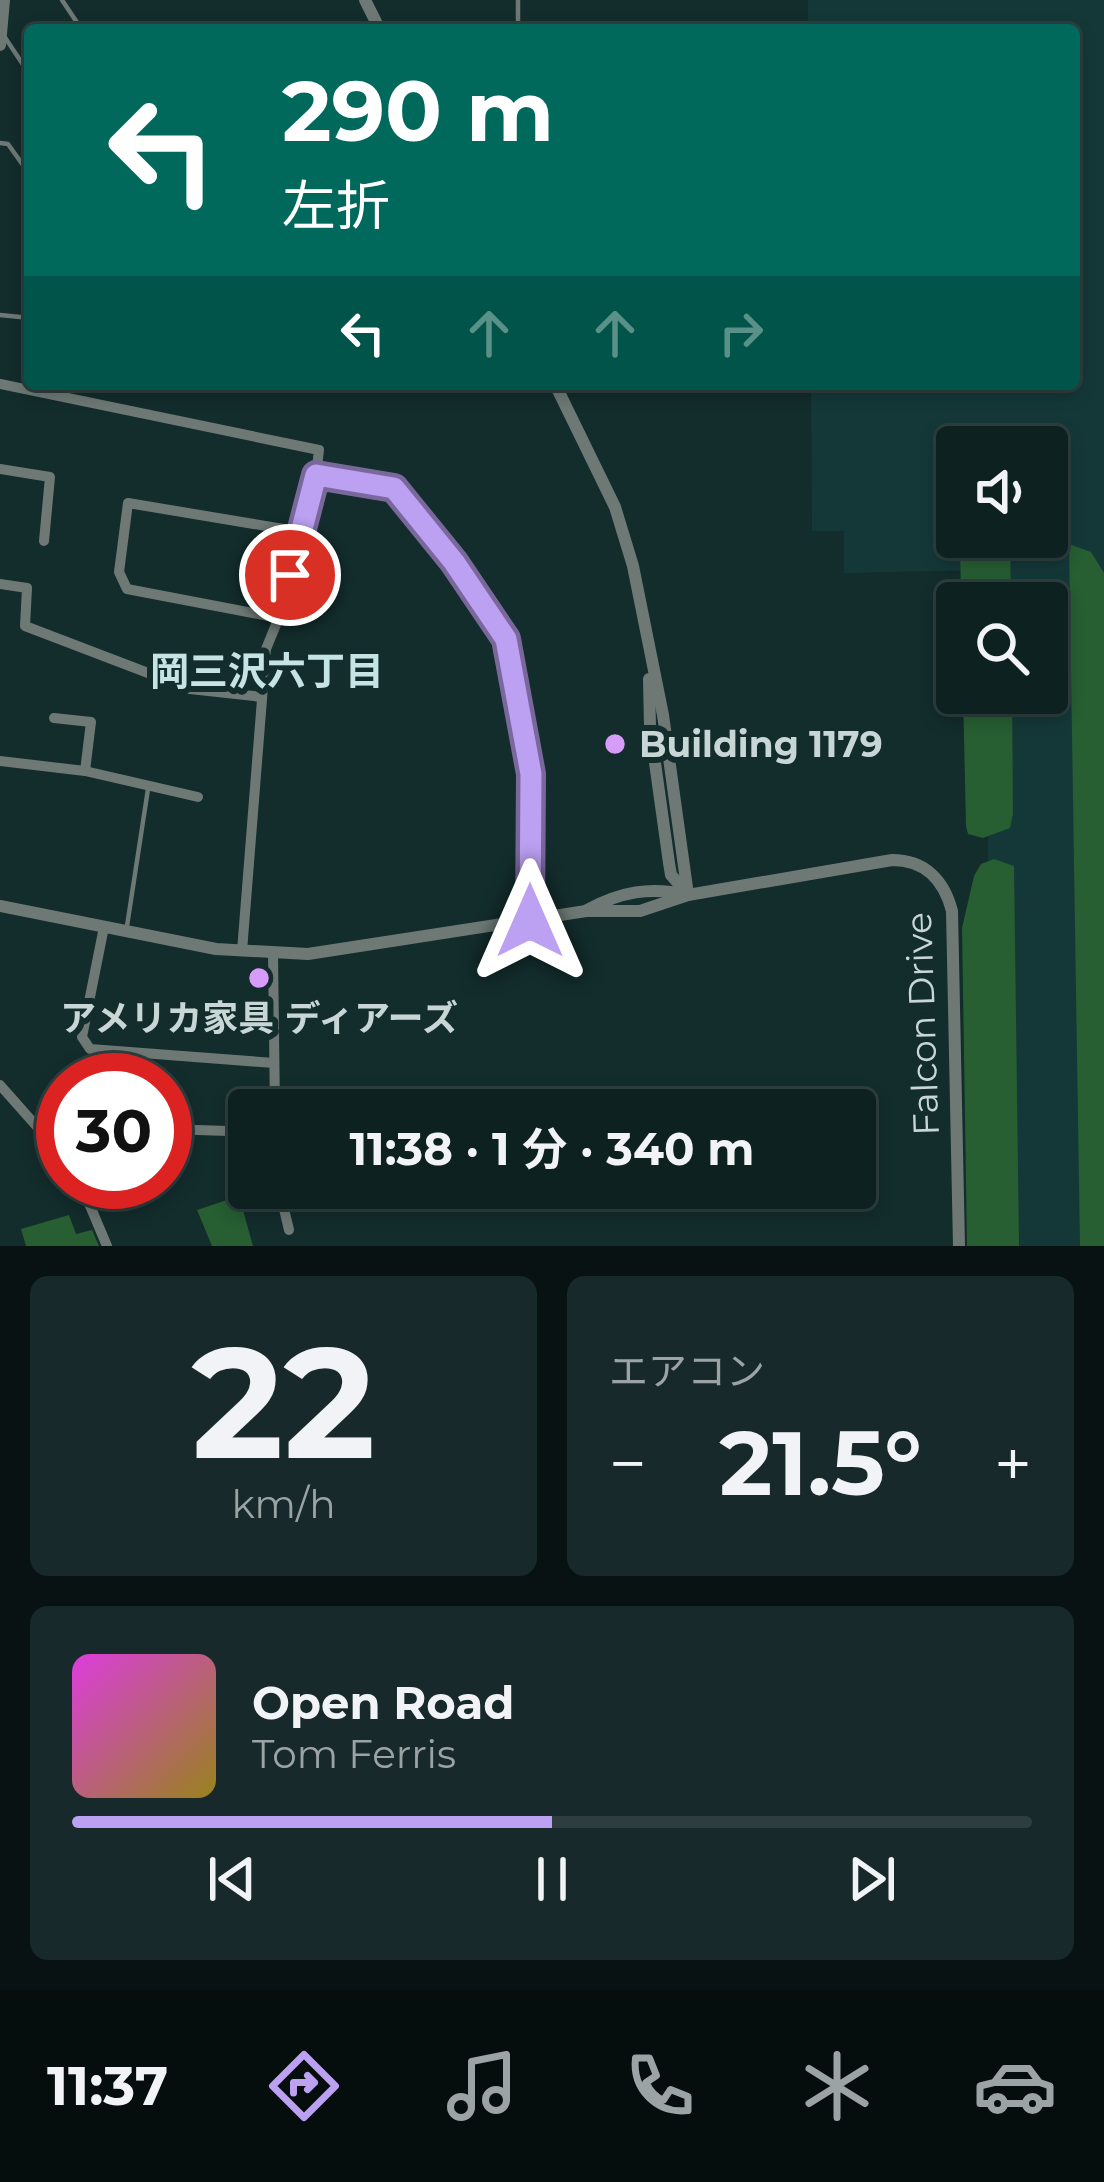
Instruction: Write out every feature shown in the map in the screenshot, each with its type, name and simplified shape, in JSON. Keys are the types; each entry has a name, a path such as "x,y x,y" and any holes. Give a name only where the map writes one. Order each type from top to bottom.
{"street":[{"path":"0,44 4,0"},
{"path":"29,390 319,450 302,532 266,649 242,951"},
{"path":"558,390 615,507 633,566 688,895"},
{"path":"0,469 50,477 44,541"},
{"path":"316,475 394,488 454,562 506,639 531,774 530,921"},
{"path":"279,618 127,589 118,572 128,503 302,532"},
{"path":"0,584 27,588 25,626 190,688 262,697"},
{"path":"650,648 650,727 669,862 671,875 688,895"},
{"path":"54,718 91,722 86,771"},
{"path":"0,761 86,771 199,796"},
{"name":"Falcon Drive","path":"688,895 892,860 918,864 940,883 952,910 959,1246"},
{"path":"652,889 669,862"},
{"path":"586,911 609,898 652,889 688,895"},
{"path":"0,906 126,932 273,953 349,950 586,911 640,911 688,895"},
{"path":"104,927 82,1037 90,1049 274,1063"},
{"path":"273,953 274,1089"},
{"path":"0,1084 36,1125"},
{"path":"192,1130 228,1131"},
{"path":"91,1209 106,1246"},
{"path":"284,1209 289,1230"}],"lane":[{"path":"1,32 24,66"},
{"path":"0,143 8,144 24,167"},
{"path":"126,932 149,785"}],"shaded area":[{"path":"808,0 1104,0 1104,1246 991,1246 987,714 1068,714 1068,582 986,582 986,570 844,573 844,531 812,531 811,390 1080,390 1080,24 808,24"}],"green space":[{"path":"1069,544 1091,552 1104,573 1104,1246 1080,1246"},
{"path":"960,558 1010,558 1011,582 961,582"},
{"path":"963,714 1012,714 1010,828 983,838 968,834"},
{"path":"994,859 1014,866 1019,1246 967,1246 962,928 974,876 981,864"},
{"path":"228,1200 228,1209 243,1209 253,1246 212,1246 197,1210"},
{"path":"69,1215 76,1234 92,1230 99,1246 26,1246 21,1229"}],"place":[{"name":"Building 1179","path":"615,744"},
{"name":"アメリカ家具 ディアーズ","path":"259,978"}],"district":[{"name":"岡三沢六丁目","path":"267,671"}],"route":[{"path":"290,575 316,475 394,488 454,562 506,639 531,774 530,921"}]}
